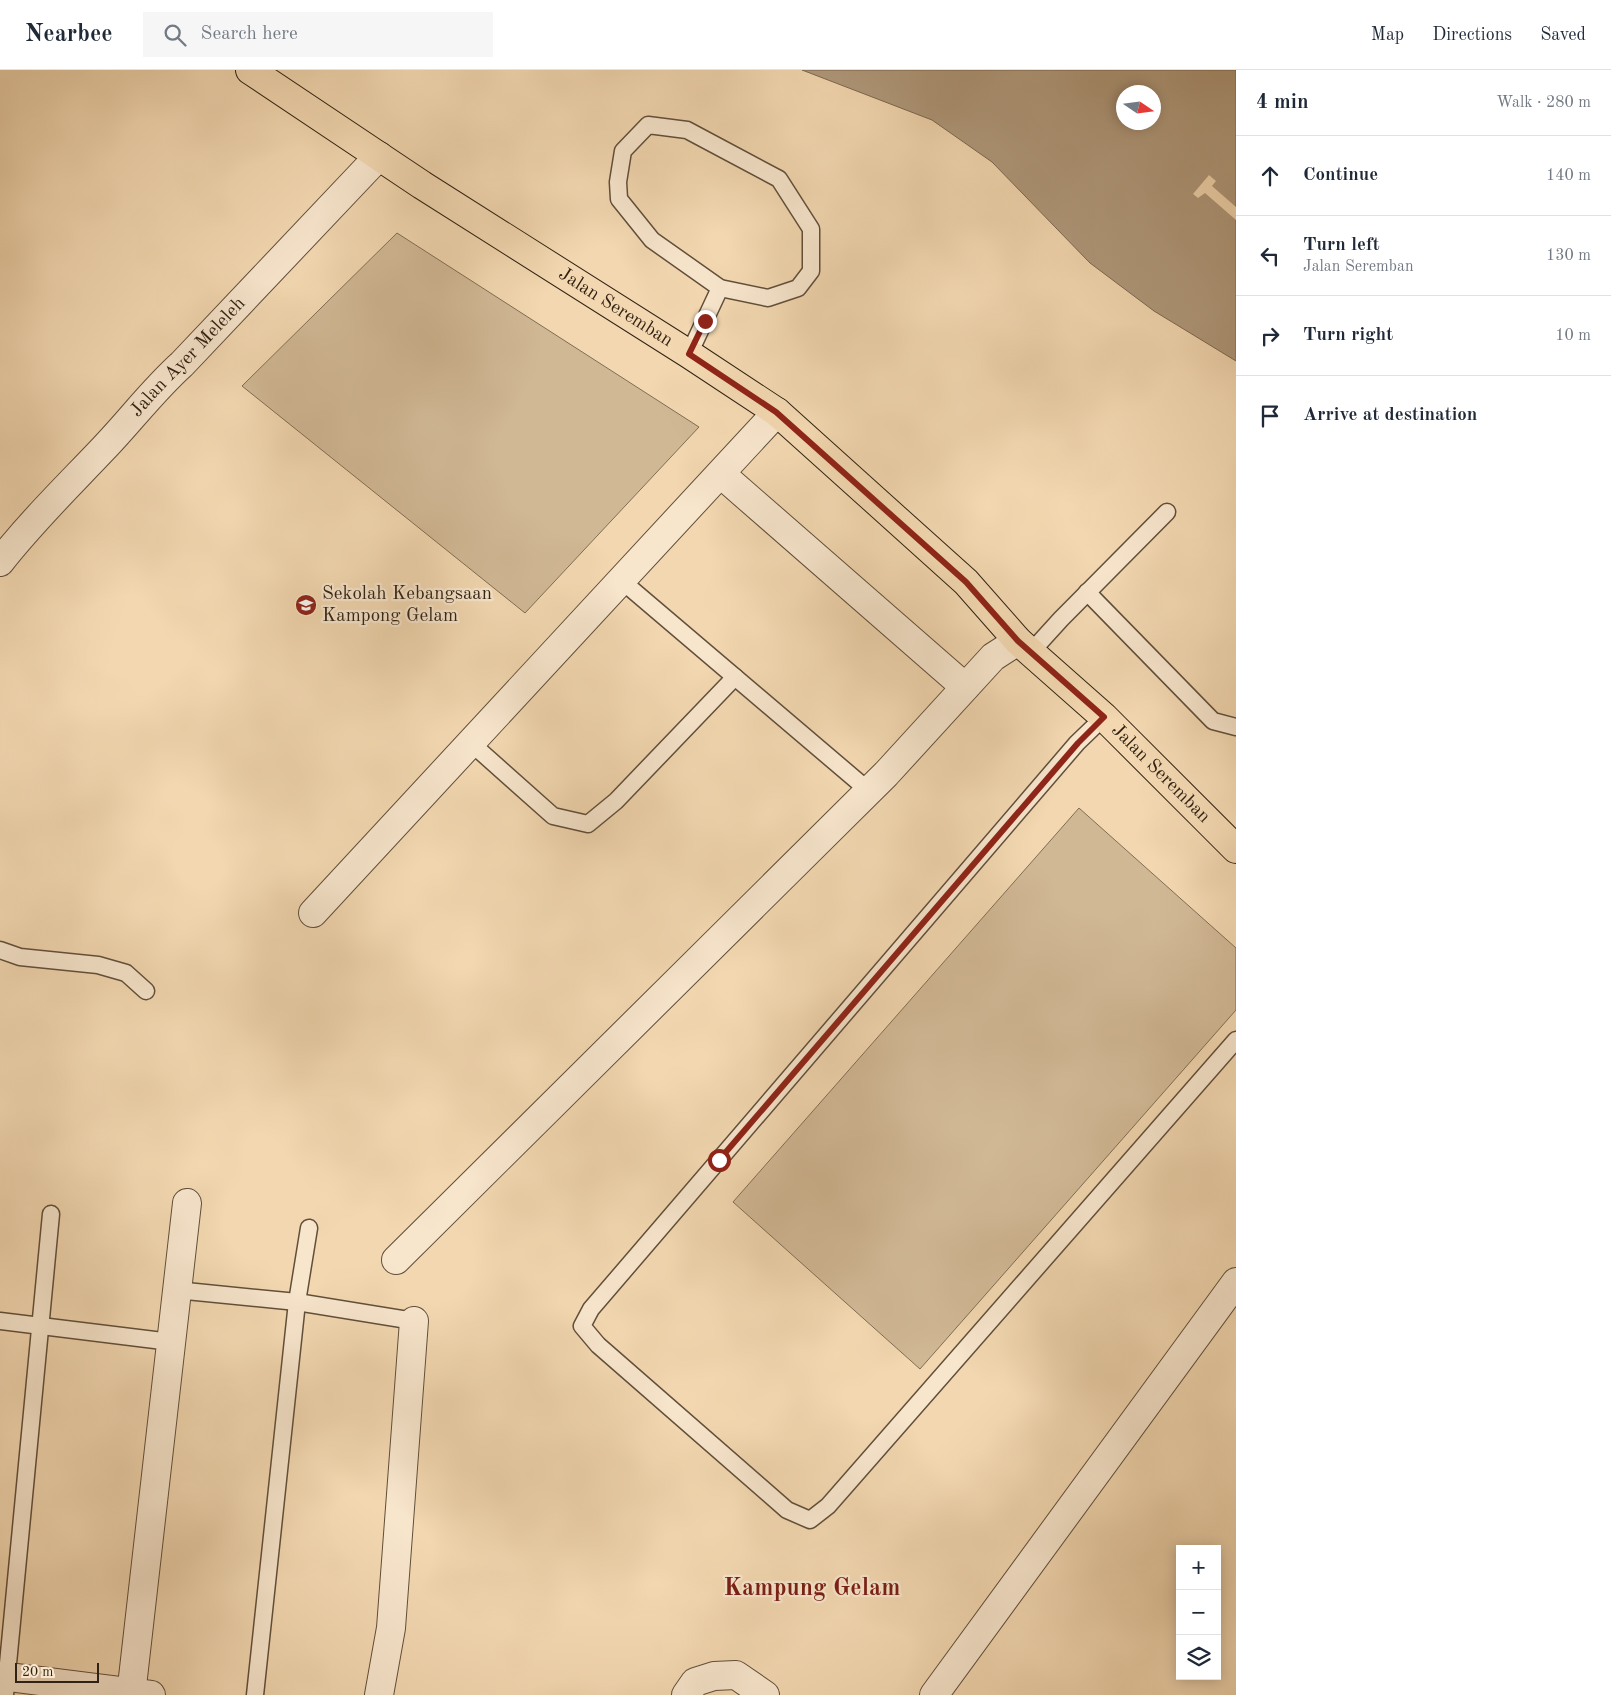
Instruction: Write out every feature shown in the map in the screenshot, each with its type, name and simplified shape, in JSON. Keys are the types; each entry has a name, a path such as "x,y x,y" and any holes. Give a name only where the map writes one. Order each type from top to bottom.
{"main road":[{"name":"Jalan Seremban","path":"250,70 378,156 689,354 776,412 966,582 1024,646 1104,717 1236,849"}],"street":[{"name":"Jalan Ayer Meleleh","path":"0,562 77,474 103,449 168,377 378,156"},
{"path":"313,913 721,474 776,412"},
{"path":"721,474 965,687"},
{"path":"396,1260 886,774 993,657 1024,646"},
{"path":"4,1683 138,1694 176,1290 187,1203"},
{"path":"934,1695 1236,1282"},
{"path":"379,1695 391,1628 414,1321"},
{"path":"686,1695 695,1682 714,1676 736,1676 765,1695"}],"lane":[{"path":"648,125 687,130 779,179 811,229 811,271 798,288 768,298 720,288 652,240 619,199 618,182 623,151 648,125"},
{"path":"689,354 720,288"},
{"path":"1024,646 1087,592 1167,512"},
{"path":"622,581 869,791"},
{"path":"1087,592 1213,721 1236,727"},
{"path":"471,743 553,816 588,824 616,801 735,676"},
{"path":"1104,717 1078,743 591,1309 582,1326 598,1345 788,1510 810,1520 828,1506 1236,1040"},
{"path":"0,950 20,956 98,965 126,974 146,991"},
{"path":"4,1683 51,1214"},
{"path":"255,1695 297,1302 309,1228"},
{"path":"176,1290 297,1302 414,1321"},
{"path":"0,1322 171,1342"}],"shaded area":[{"path":"802,70 1236,70 1236,361 1154,311 1090,263 992,162 932,120"},
{"path":"397,233 699,427 525,613 242,386"},
{"path":"1079,808 1236,948 1236,1010 920,1369 733,1202"}],"pier":[{"path":"1209,175 1216,181 1212,186 1236,207 1236,220 1205,193 1198,198 1193,194"}],"place":[{"name":"Sekolah Kebangsaan Kampong Gelam","path":"306,605"}],"district":[{"name":"Kampung Gelam","path":"812,1589"}],"route":[{"path":"705,321 689,354 776,412 966,582 1018,641 1104,717 1078,743 719,1160"}]}
